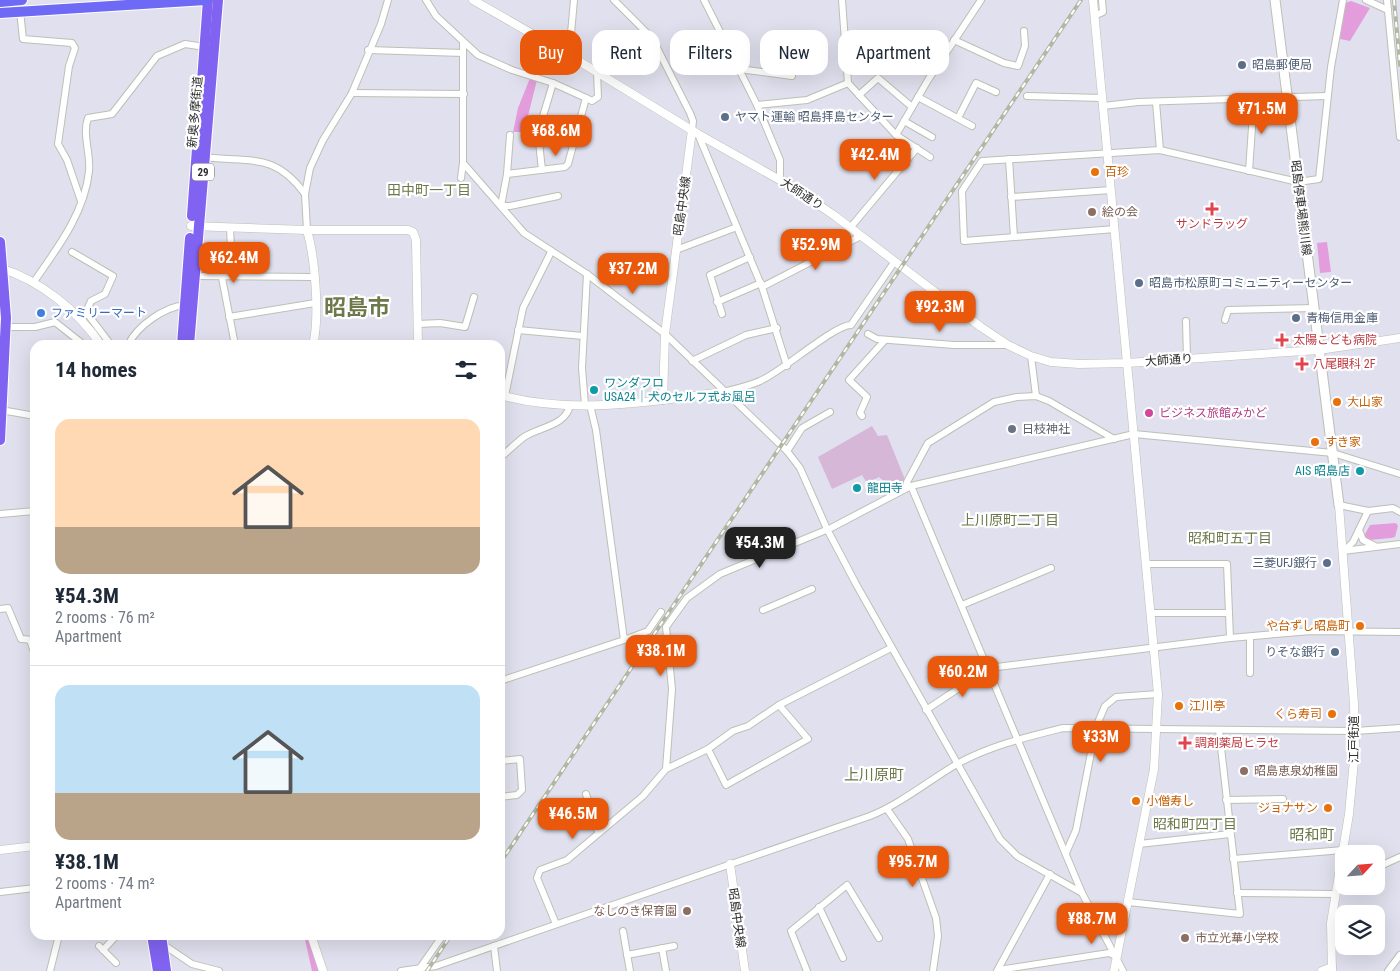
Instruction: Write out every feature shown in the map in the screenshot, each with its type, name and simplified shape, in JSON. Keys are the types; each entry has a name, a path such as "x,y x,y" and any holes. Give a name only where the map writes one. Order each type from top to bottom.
{"highway":[{"path":"0,2 22,0"},
{"path":"0,13 207,0"}],"main road":[{"name":"新奥多摩街道","path":"189,340 207,0"},
{"name":"新奥多摩街道","path":"195,227 204,157 218,0"},
{"name":"昭島停車場熊川線","path":"1275,0 1340,505"},
{"name":"29","path":"182,340 195,227"},
{"path":"0,242 6,327 0,440"},
{"path":"154,940 158,971"},
{"path":"161,940 166,971"}],"street":[{"path":"314,340 317,329 314,277 307,230 305,194 310,168 323,140 352,93 368,50 381,24 388,0"},
{"path":"426,0 436,16 454,31 463,43 478,55 499,65 553,83 592,100 598,98 597,75"},
{"name":"大師通り","path":"472,0 525,30"},
{"path":"571,30 574,0"},
{"path":"614,0 652,38 690,112 695,132 761,285 777,328 787,366"},
{"path":"704,0 719,30"},
{"path":"842,0 848,83 896,135 930,157"},
{"path":"896,135 918,96 982,0"},
{"path":"1093,0 1158,694 1154,769 1114,971"},
{"path":"1094,16 1103,12 1102,0"},
{"path":"1114,229 964,241 962,191 982,161 1107,155 1160,150 1298,182 1319,179 1327,96 1343,0"},
{"path":"1366,0 1388,10"},
{"path":"1387,0 1400,136"},
{"path":"20,12 23,39 72,43 75,48 69,66 58,144 67,160 82,201"},
{"path":"954,40 1004,63 1018,66 1026,46 1024,31"},
{"path":"461,178 463,163 463,43"},
{"path":"33,283 61,241 82,201 90,171 88,118 112,114 157,56 185,44 205,47"},
{"path":"368,50 463,54"},
{"path":"750,71 792,76"},
{"name":"大師通り","path":"602,75 695,132 780,180 861,236 981,327 1008,345 1030,356 1051,362 1079,364 1127,363 1319,350 1400,338"},
{"path":"741,75 757,105 780,160 780,180"},
{"path":"859,95 878,78 912,107"},
{"path":"542,170 538,133 553,83"},
{"path":"757,105 807,100 848,83"},
{"path":"958,118 976,83 996,92"},
{"path":"352,93 464,94"},
{"path":"918,96 972,126"},
{"path":"1027,96 1103,102 1156,102 1327,96"},
{"path":"507,174 565,167 568,164 586,98"},
{"path":"1250,171 1254,98"},
{"path":"1156,102 1160,150"},
{"path":"904,121 932,137"},
{"name":"昭島中央線","path":"664,400 665,334 695,132"},
{"path":"501,206 507,174 510,135"},
{"path":"850,228 916,148"},
{"path":"204,157 270,163 290,176 305,194"},
{"path":"1009,159 1014,237"},
{"path":"463,163 524,233 587,274 665,334 723,392 788,451 800,468 827,529 891,648 1000,839 1017,856 1082,893"},
{"path":"1011,197 1111,190"},
{"path":"501,206 510,206 558,196"},
{"path":"195,227 408,230 413,232 416,240 418,340"},
{"path":"676,250 737,227"},
{"path":"230,228 231,249 222,278 234,340"},
{"path":"717,302 761,285 861,236"},
{"path":"72,252 113,276 105,294 92,301 86,312 107,340"},
{"path":"505,387 523,308 551,252"},
{"path":"722,314 710,276 750,257"},
{"path":"505,396 570,405 587,405 664,400 723,392 760,381 787,366 828,335 845,325 851,325 895,261"},
{"path":"2,269 33,283 77,316 98,340"},
{"path":"587,274 582,336 582,368 587,405 596,430 624,640"},
{"path":"194,276 222,278 314,277"},
{"path":"418,324 440,323 465,327 474,297"},
{"path":"229,317 315,303"},
{"path":"132,340 138,331 165,311 185,305"},
{"path":"1225,320 1228,310 1314,308"},
{"path":"1186,321 1187,358"},
{"path":"6,327 35,328 55,322 78,340"},
{"path":"692,361 746,335 777,328"},
{"path":"518,330 582,336"},
{"path":"868,334 885,340 954,345 1008,345"},
{"path":"862,416 860,412 867,397 849,380 885,340"},
{"path":"1030,356 1036,396"},
{"path":"1114,439 1049,401 1036,396 1017,397 994,402 928,443 907,482 989,668 1082,893 1123,971"},
{"path":"505,454 525,437 563,419 568,414 570,405"},
{"path":"1,410 30,415"},
{"path":"788,451 802,428 830,412"},
{"path":"666,769 672,689 666,628 687,598 720,574 827,529 910,487 1134,434 1333,453 1400,474"},
{"path":"1340,505 1368,511 1393,508 1400,512"},
{"name":"江戸街道","path":"1340,505 1355,731 1353,790 1344,845"},
{"path":"0,514 30,511"},
{"path":"1343,551 1350,546 1368,511"},
{"path":"1359,529 1364,540 1379,547"},
{"path":"1343,551 1400,544"},
{"path":"1147,564 1227,564 1230,638"},
{"path":"962,605 1051,568"},
{"path":"764,610 810,591"},
{"path":"0,609 8,608 21,639 30,640"},
{"path":"505,679 648,631 661,612"},
{"path":"1151,613 1230,613"},
{"path":"926,710 989,668 1230,638 1311,631 1400,632"},
{"path":"1250,637 1250,673"},
{"path":"556,924 537,878 540,870 567,860 643,796 666,769 708,749 733,731 748,726 779,705 891,648"},
{"path":"1066,852 1076,830 1082,806 1096,727 1110,700 1124,696 1158,694"},
{"path":"708,749 726,785 808,739 779,705"},
{"path":"402,971 436,966 887,809 958,764 1019,739 1063,728 1355,731 1400,728"},
{"path":"1128,902 1240,914 1219,730"},
{"path":"505,760 520,759 522,790 517,795 505,796"},
{"path":"586,794 598,832"},
{"path":"1226,800 1283,799"},
{"path":"887,809 908,839 936,918 938,936 932,971"},
{"path":"1139,844 1230,834"},
{"path":"0,850 30,847"},
{"path":"1233,859 1335,851"},
{"path":"1385,864 1400,857"},
{"name":"昭島中央線","path":"730,864 745,971"},
{"path":"997,971 1050,874"},
{"path":"807,971 791,931 847,886 879,938"},
{"path":"0,892 30,889"},
{"name":"江戸街道","path":"1332,969 1331,923 1335,891"},
{"path":"1237,893 1334,894"},
{"path":"819,907 844,958"},
{"path":"623,931 630,971"},
{"path":"50,971 58,940"},
{"path":"110,940 101,948 116,963"},
{"path":"162,940 192,964 219,971"},
{"path":"312,940 323,971"},
{"path":"420,968 440,940"},
{"path":"494,946 497,971"},
{"path":"627,955 674,946"},
{"path":"662,948 666,971"},
{"path":"997,971 1109,953 1116,956"},
{"path":"1388,971 1400,955"},
{"path":"1044,963 1044,971"},
{"path":"1322,971 1332,969"}],"shaded area":[{"path":"1351,1 1370,8 1350,41 1340,39 1345,3"},
{"path":"530,78 537,80 524,132 513,132 518,108"},
{"path":"1327,242 1331,272 1320,273 1317,243"},
{"path":"872,426 878,436 887,435 906,482 904,488 891,494 885,482 879,477 867,483 862,475 832,489 818,457"},
{"path":"1396,523 1398,526 1395,537 1369,540 1364,536 1370,525"},
{"path":"305,940 309,940 320,971 312,971"}],"railway":[{"path":"505,856 1081,0"},
{"path":"1394,0 1400,65"},
{"path":"427,971 448,940"}],"place":[{"name":"昭島郵便局","path":"1242,65"},
{"name":"ヤマト運輸 昭島拝島センター","path":"725,117"},
{"name":"百珍","path":"1095,172"},
{"name":"サンドラッグ","path":"1212,209"},
{"name":"絵の会","path":"1092,212"},
{"name":"昭島市松原町コミュニティーセンター","path":"1139,283"},
{"name":"ファミリーマート","path":"41,313"},
{"name":"青梅信用金庫","path":"1296,318"},
{"name":"太陽こども病院","path":"1282,340"},
{"name":"八尾眼科 2F","path":"1302,364"},
{"name":"ワンダフロ USA24｜犬のセルフ式お風呂","path":"594,390"},
{"name":"大山家","path":"1337,402"},
{"name":"ビジネス旅館みかど","path":"1149,413"},
{"name":"日枝神社","path":"1012,429"},
{"name":"すき家","path":"1315,442"},
{"name":"AIS 昭島店","path":"1360,471"},
{"name":"龍田寺","path":"857,488"},
{"name":"三菱UFJ銀行","path":"1327,563"},
{"name":"や台ずし昭島町","path":"1360,626"},
{"name":"りそな銀行","path":"1335,652"},
{"name":"江川亭","path":"1179,706"},
{"name":"くら寿司","path":"1332,714"},
{"name":"調剤薬局ヒラセ","path":"1185,743"},
{"name":"昭島恵泉幼稚園","path":"1244,771"},
{"name":"小僧寿し","path":"1136,801"},
{"name":"ジョナサン","path":"1328,808"},
{"name":"なしのき保育園","path":"687,911"},
{"name":"市立光華小学校","path":"1185,938"}],"district":[{"name":"田中町一丁目","path":"429,190"},
{"name":"昭島市","path":"357,307"},
{"name":"上川原町二丁目","path":"1010,520"},
{"name":"昭和町五丁目","path":"1230,538"},
{"name":"上川原町","path":"874,775"},
{"name":"昭和町四丁目","path":"1195,824"},
{"name":"昭和町","path":"1312,835"}]}
